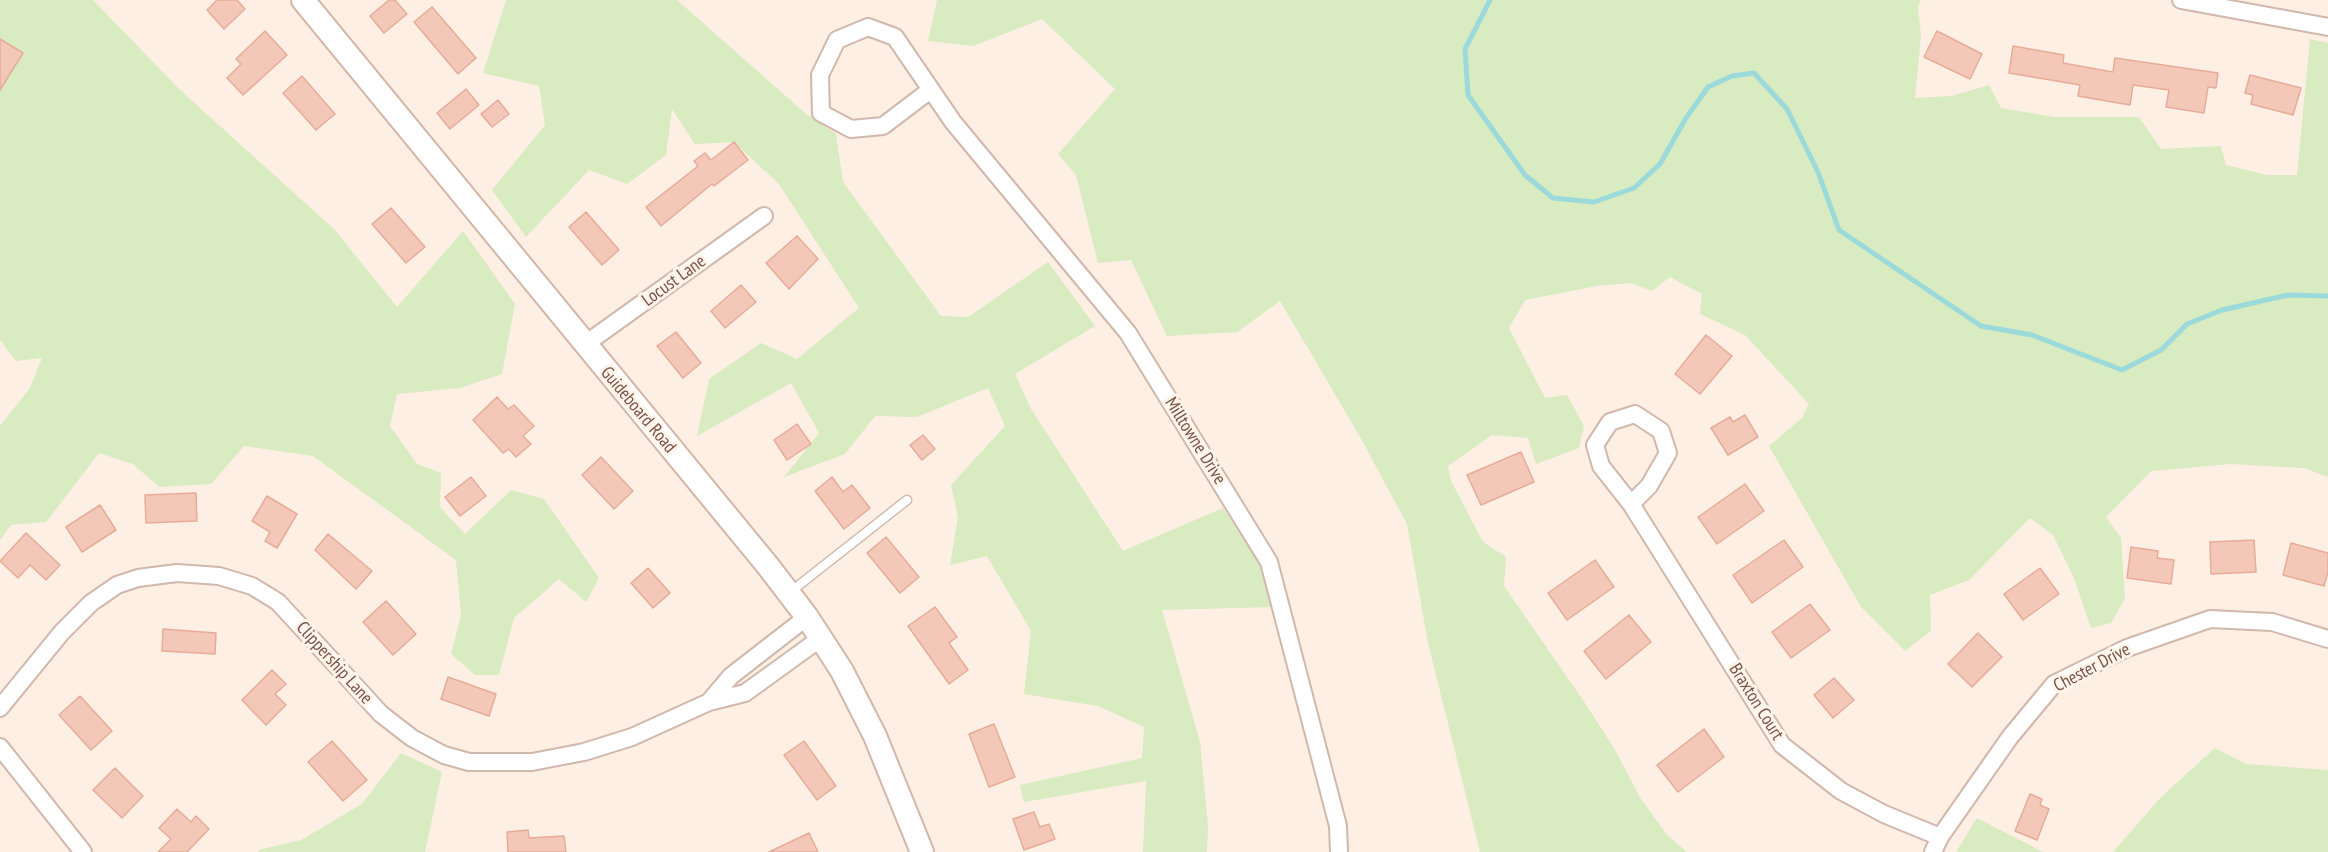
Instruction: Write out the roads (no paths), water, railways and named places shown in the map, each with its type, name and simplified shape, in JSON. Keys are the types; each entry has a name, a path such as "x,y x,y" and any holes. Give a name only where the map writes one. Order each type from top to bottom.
{"street":[{"name":"Guideboard Road","path":"303,0 807,617 842,671 875,736 922,852"},
{"path":"2181,0 2328,27"},
{"name":"Milltowne Drive","path":"929,91 883,126 851,129 821,113 820,75 837,40 868,27 895,37 929,91 1128,333 1269,562 1338,826 1339,852"},
{"name":"Locust Lane","path":"584,345 764,216"},
{"name":"Braxton Court","path":"1631,504 1649,486 1668,453 1661,431 1635,414 1610,422 1595,445 1601,466 1631,504 1782,745 1841,791 1936,845"},
{"name":"Clippership Lane","path":"0,708 62,632 91,603 117,585 138,578 177,573 219,576 252,586 278,602 381,714 412,738 444,755 469,762 532,762 584,752 632,737 709,702 745,693 821,638"},
{"name":"Clippership Lane","path":"709,702 731,676 807,617"},
{"name":"Chester Drive","path":"1936,845 2010,736 2054,684 2127,648 2210,619 2272,622 2328,639"},
{"path":"0,747 83,852"}],"lane":[{"path":"789,594 907,500"}],"waterway":[{"path":"1490,0 1465,49 1468,95 1525,175 1553,198 1594,202 1634,188 1660,164 1686,118 1708,87 1732,76 1754,73 1787,109 1818,172 1839,230 1981,326 2032,335 2122,370 2161,350 2187,324 2222,310 2288,295 2328,296"}]}
